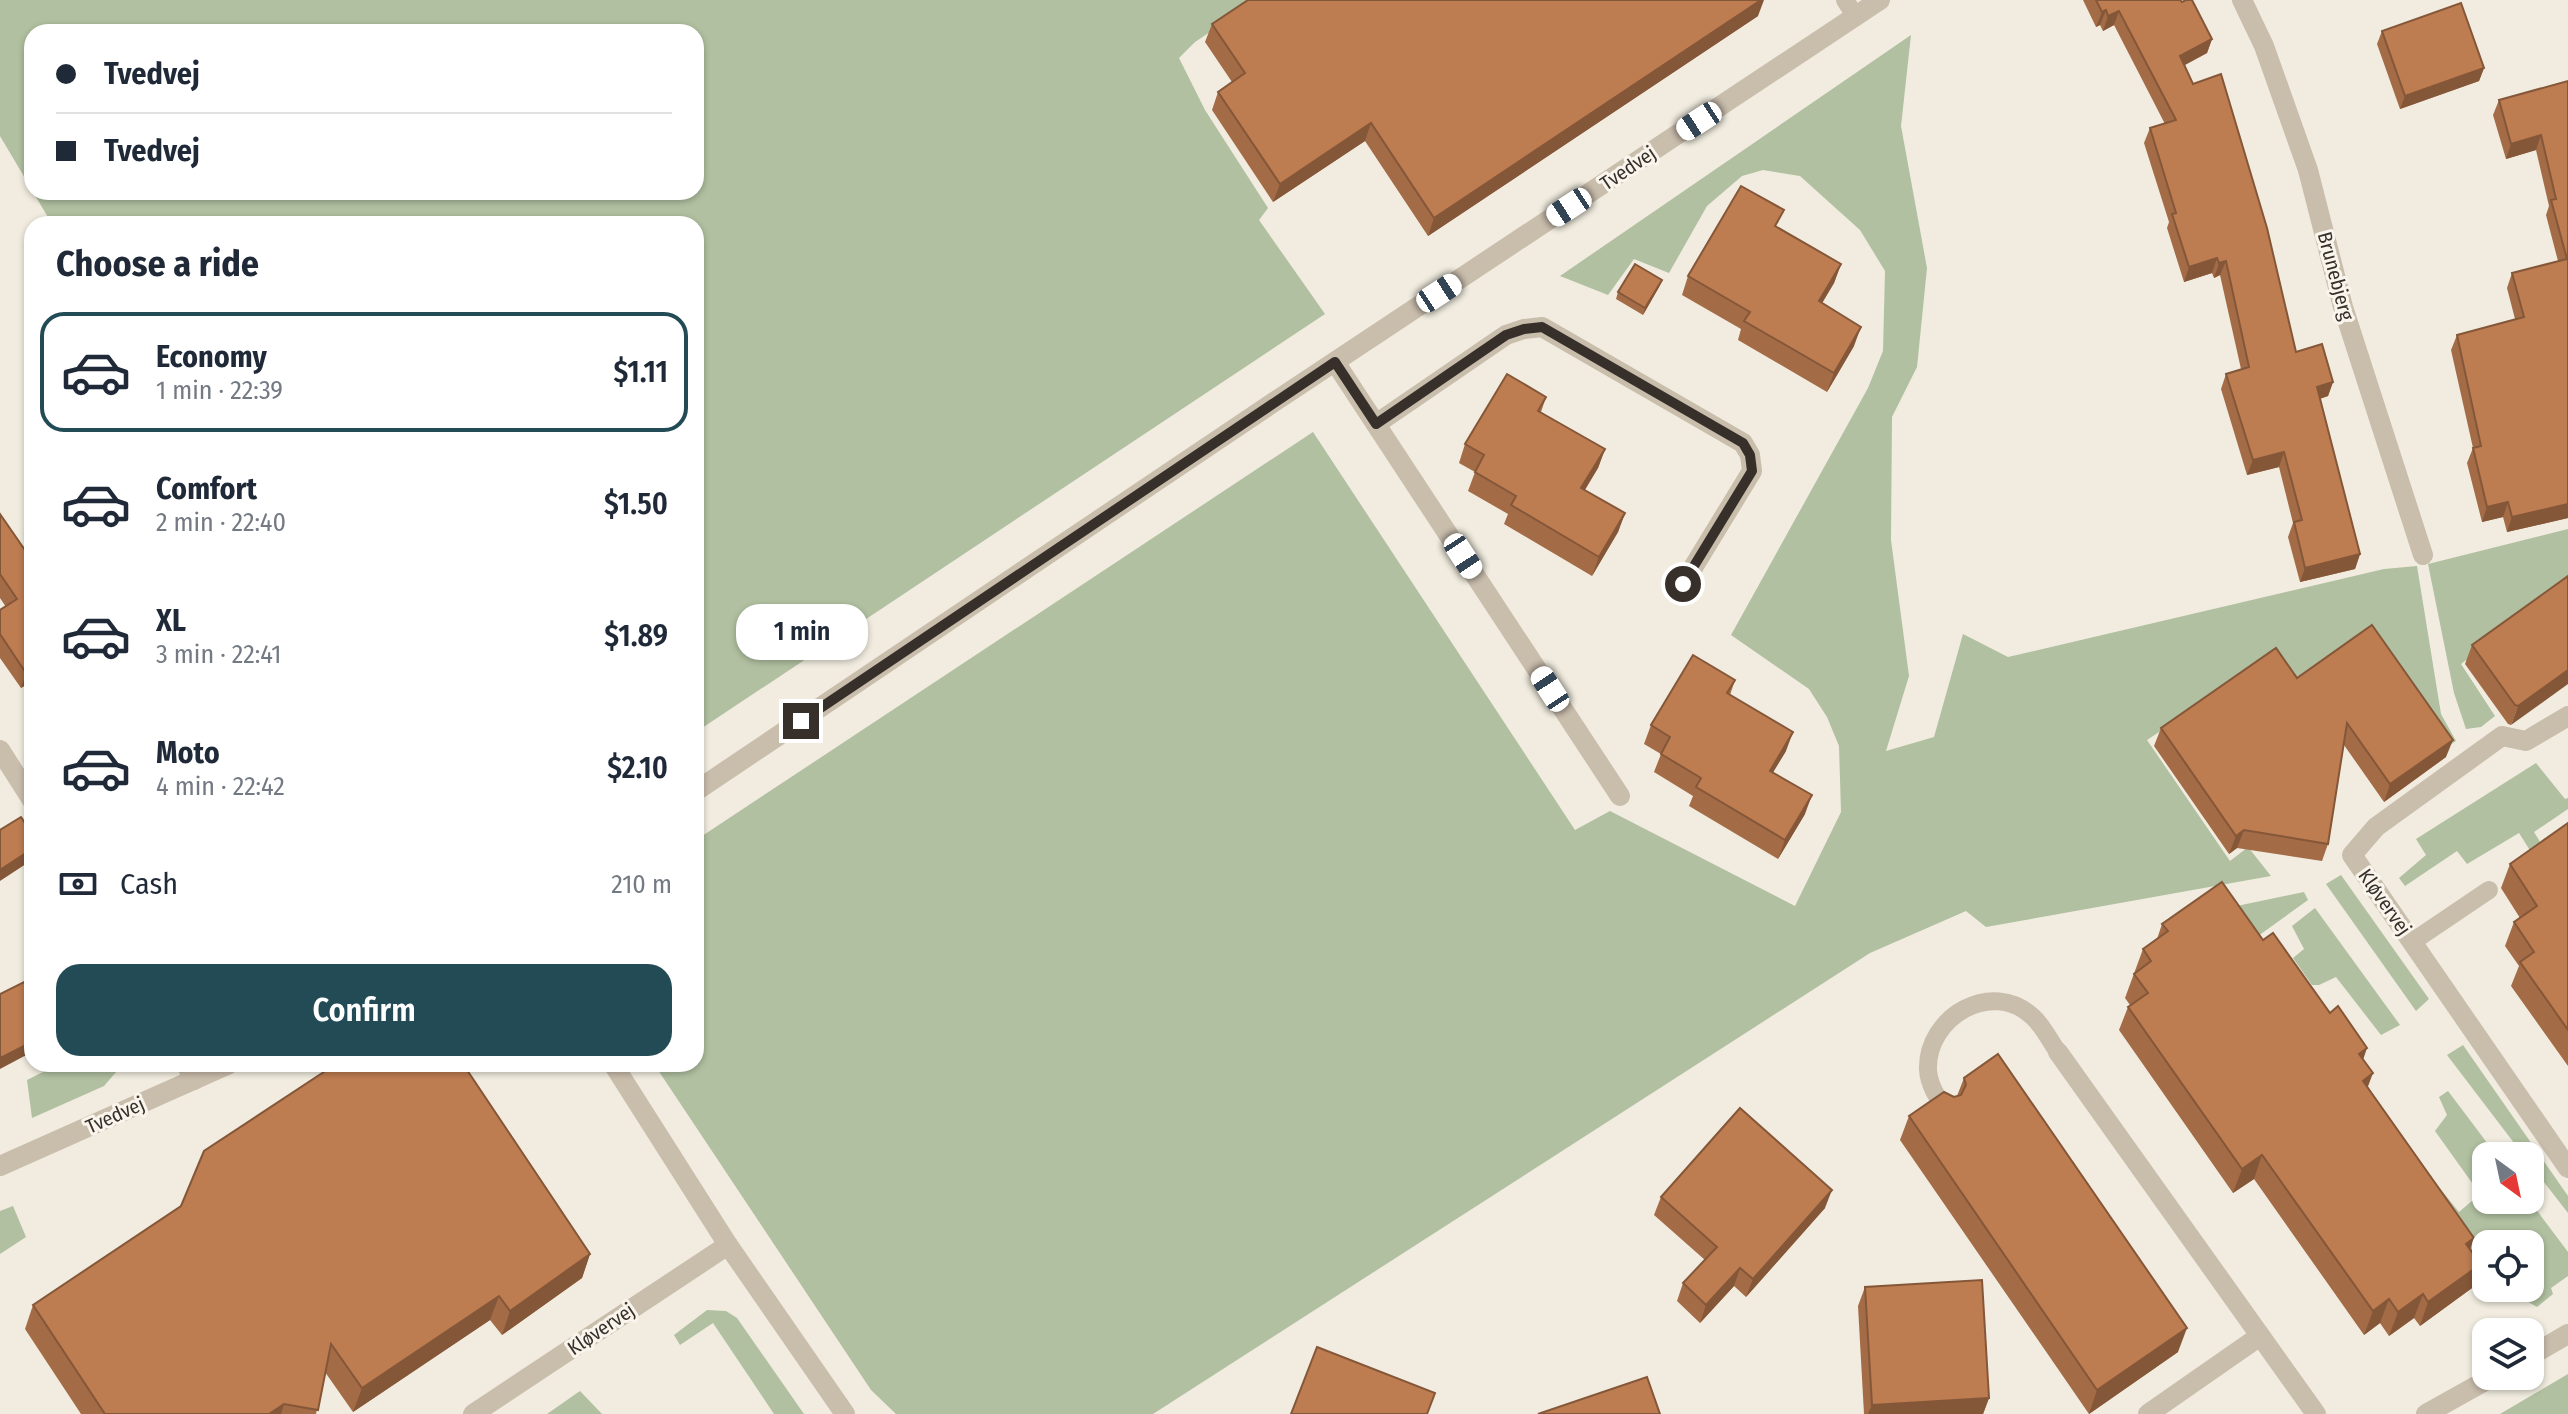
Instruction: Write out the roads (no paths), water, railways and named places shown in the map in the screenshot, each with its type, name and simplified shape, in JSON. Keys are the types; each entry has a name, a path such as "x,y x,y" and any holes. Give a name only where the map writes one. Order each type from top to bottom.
{"street":[{"name":"Tvedvej","path":"704,786 1335,362 1850,9 1880,0"},
{"name":"Brunebjerg","path":"2242,0 2264,46 2308,170 2343,307 2423,555"},
{"path":"1376,424 1506,335 1542,327 1743,443 1750,455 1752,471 1683,584"},
{"path":"1335,362 1620,796"},
{"name":"Kløvervej","path":"2568,716 2526,741 2502,736 2376,827 2352,855 2568,1168"},
{"path":"0,750 24,788"},
{"path":"2058,1052 2316,1414"},
{"name":"Tvedvej","path":"0,1166 190,1072"},
{"path":"618,1072 728,1245 845,1414"},
{"name":"Kløvervej","path":"473,1414 728,1245"},
{"path":"2544,1348 2568,1334"},
{"path":"2148,1414 2260,1336"},
{"path":"2426,1414 2472,1388"}],"lane":[{"path":"2412,942 2489,890"},
{"path":"1945,1109 1932,1088 1928,1071 1929,1054 1939,1030 1958,1012 1976,1003 1996,1002 2016,1006 2032,1016 2058,1052"}]}
